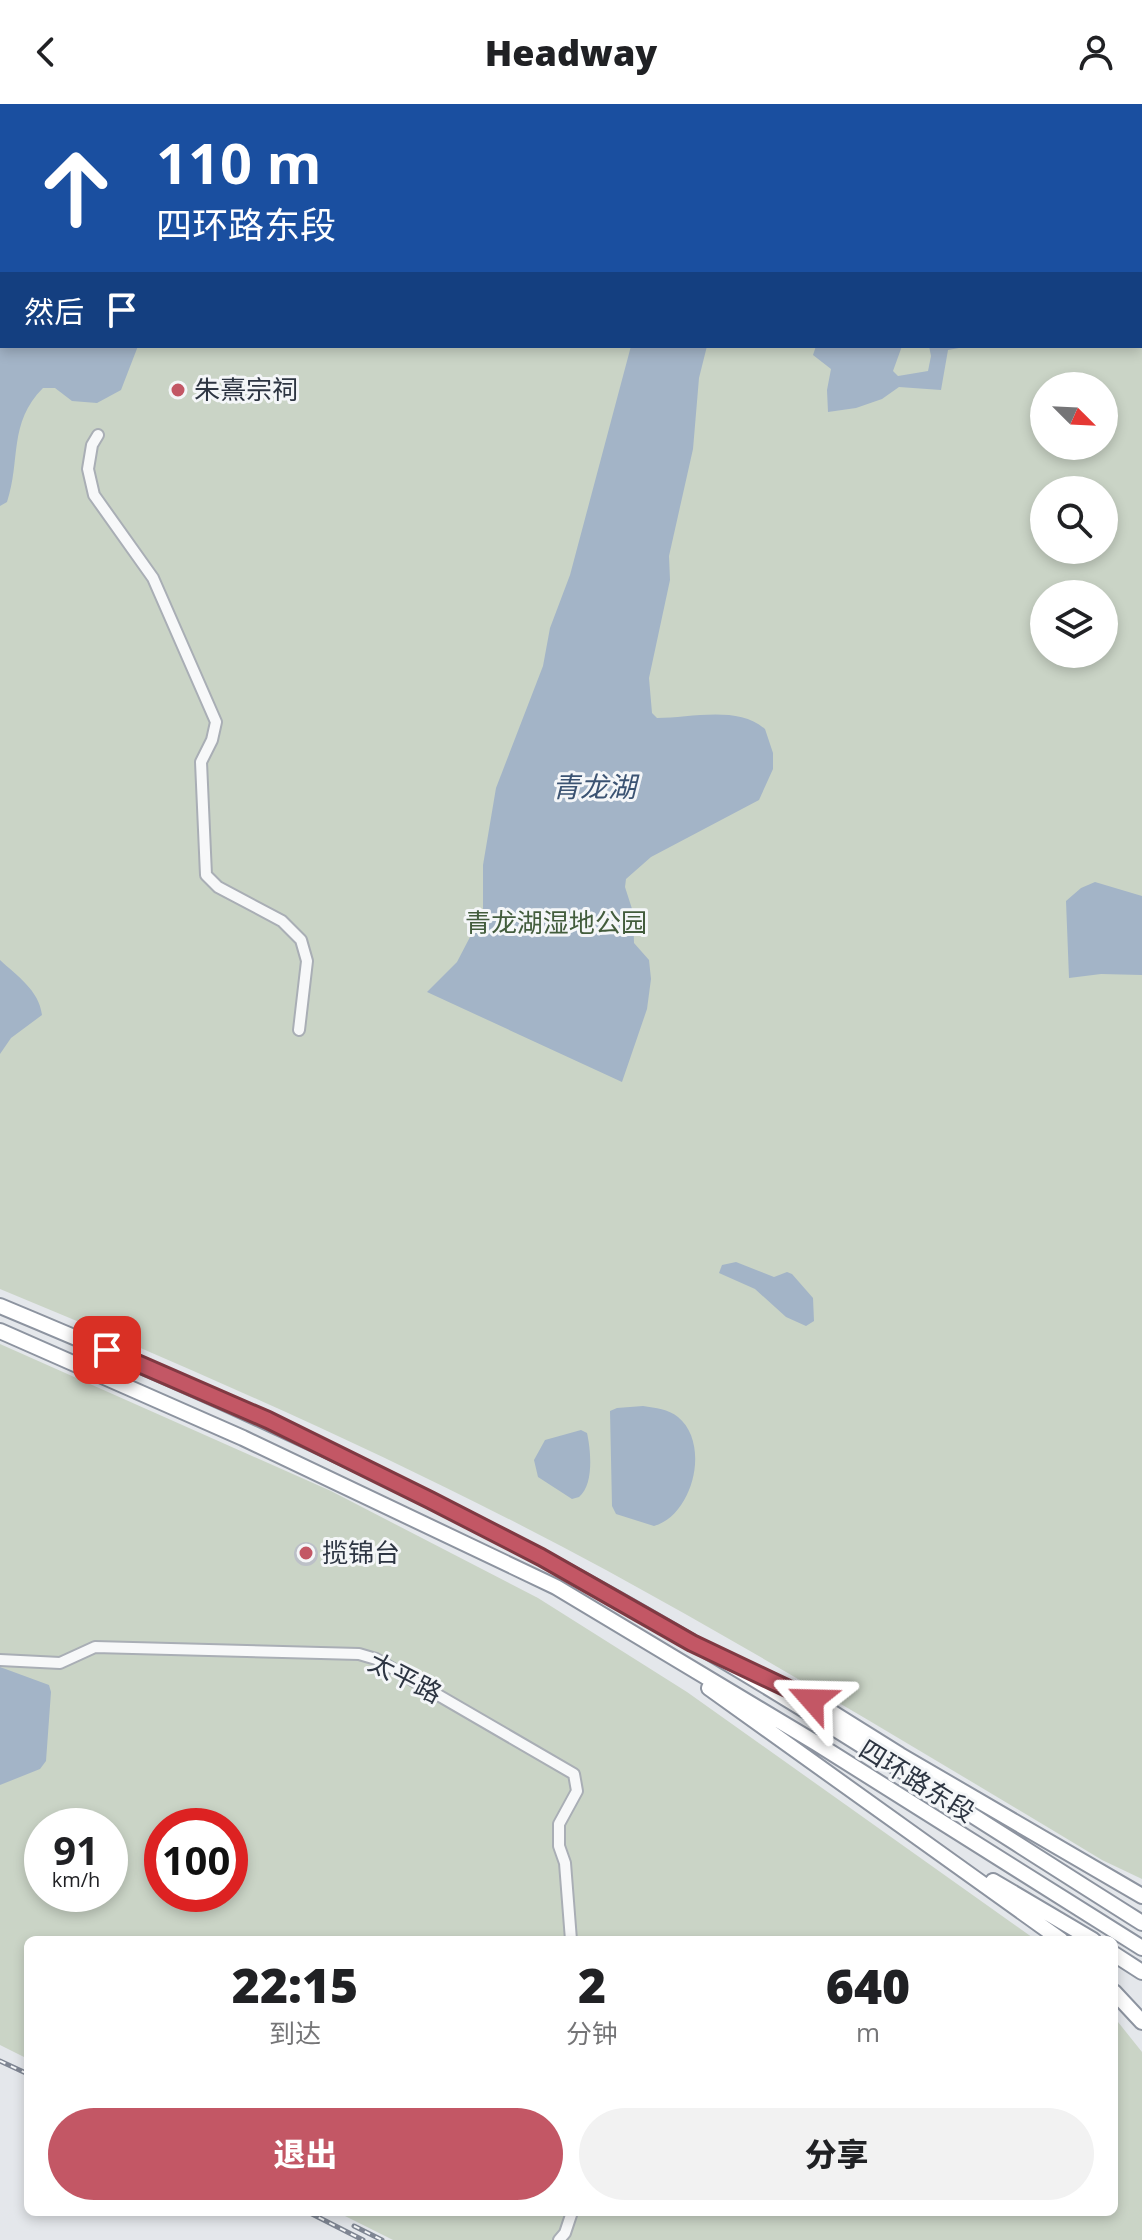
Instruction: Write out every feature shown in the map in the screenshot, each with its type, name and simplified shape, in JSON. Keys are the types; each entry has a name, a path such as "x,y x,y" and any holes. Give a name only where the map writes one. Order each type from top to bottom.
{"highway":[{"name":"四环路东段","path":"0,1306 254,1414 541,1557 834,1728 1142,1923"},
{"name":"四环路东段","path":"0,1331 243,1438 556,1587 615,1620 1142,1948"},
{"path":"615,1620 1055,1936"},
{"path":"692,1643 812,1700 900,1755 1142,1894"},
{"path":"920,1839 1086,1936"},
{"path":"1118,1957 1142,1972"},
{"path":"1118,1996 1142,2022"}],"street":[{"path":"98,435 92,445 88,469 94,495 153,578 216,722 212,740 201,762 206,875 218,887 282,921 301,940 307,961 299,1030"},
{"name":"太平路","path":"0,1660 60,1663 95,1647 244,1649 359,1654 376,1659 574,1774 577,1791 559,1824 571,1936"},
{"path":"559,2240 571,2216"}],"green space":[{"name":"青龙湖湿地公园","path":"0,348 1142,348 1142,1879 1102,1860 855,1712 606,1570 458,1493 307,1422 0,1289"},
{"path":"0,1344 331,1491 538,1598 687,1692 1030,1936 24,1936 24,2057 0,2045"},
{"path":"1118,2022 1142,2052 1142,2240 393,2240 345,2216 1118,2216"}],"water":[{"path":"0,348 137,348 121,390 97,403 72,401 55,388 43,388 32,401 20,428 7,502 0,506"},
{"name":"青龙湖","path":"630,348 706,348 699,378 693,449 669,556 670,580 649,678 652,713 657,718 728,715 754,722 765,729 773,753 773,769 759,800 651,857 626,879 625,887 633,912 634,943 649,960 651,979 647,1009 622,1082 427,992 457,962 483,912 483,865 496,788 543,666 550,628 570,575"},
{"path":"815,348 901,348 893,371 898,376 928,371 929,348 959,348 948,350 941,390 899,387 882,399 856,408 828,412 827,390 831,369 813,355"},
{"path":"1095,882 1142,896 1142,975 1101,974 1069,978 1066,901 1081,888"},
{"path":"0,960 32,991 42,1015 11,1038 0,1054"},
{"path":"736,1262 774,1277 787,1272 792,1274 813,1298 814,1321 806,1326 786,1317 755,1289 719,1273 722,1265"},
{"path":"643,1406 678,1417 688,1429 694,1444 693,1478 687,1494 668,1519 654,1526 616,1514 612,1506 610,1411"},
{"path":"581,1430 587,1433 589,1476 584,1492 572,1499 538,1477 534,1460 545,1440"},
{"path":"0,1667 49,1685 51,1692 46,1761 40,1769 0,1785"}],"building":[{"name":"揽锦台","path":"306,1542 315,1545 318,1554 315,1563 306,1566 297,1563 294,1554 297,1545"}],"railway":[{"path":"0,2061 24,2072"},
{"path":"316,2216 363,2240"},
{"path":"354,2226 382,2240"}],"place":[{"name":"朱熹宗祠","path":"178,390"},
{"name":"揽锦台","path":"306,1553"}],"route":[{"path":"107,1350 268,1420 430,1500 541,1557 692,1643 812,1700"}]}
